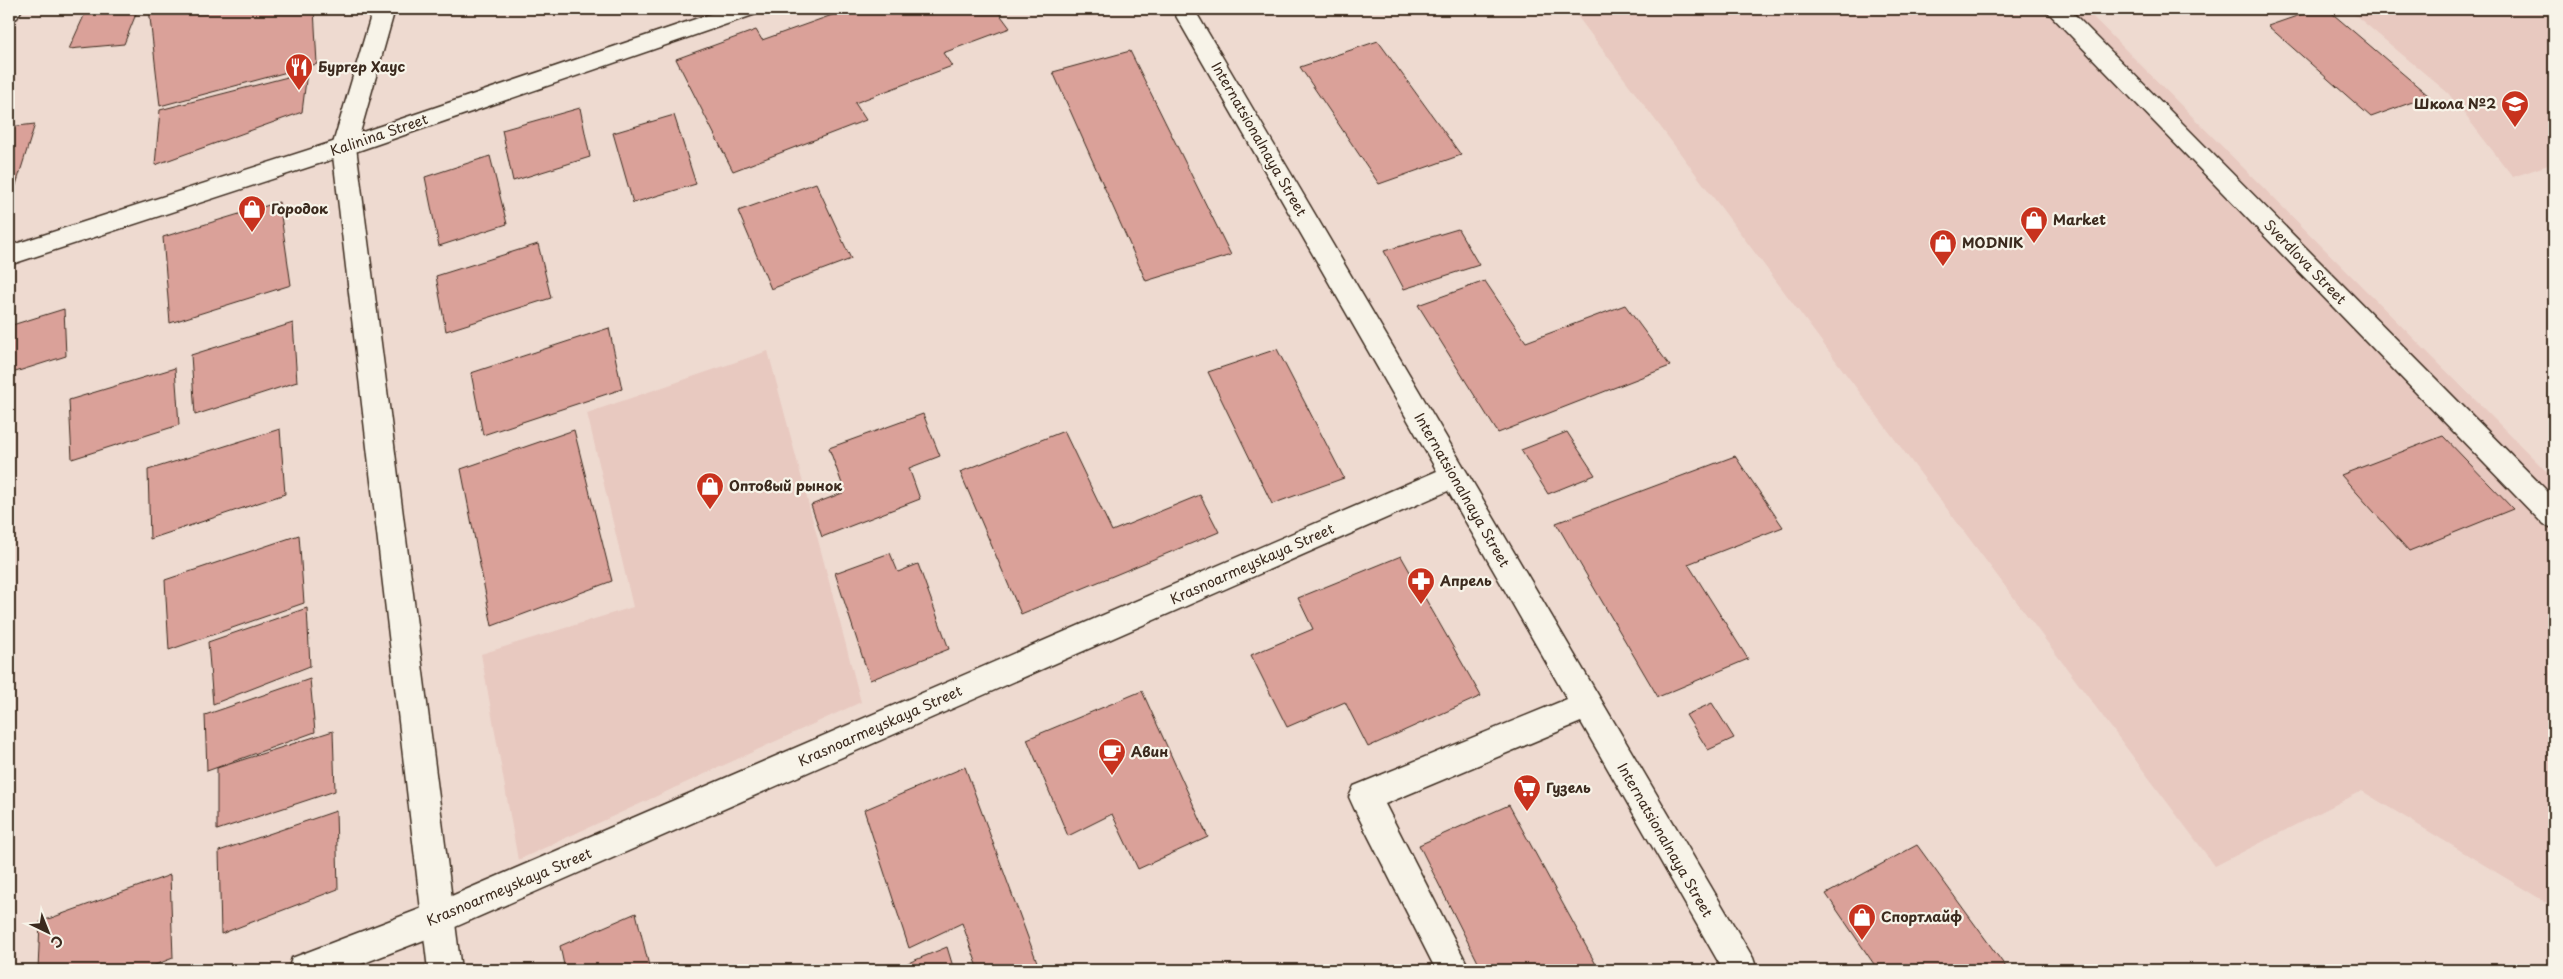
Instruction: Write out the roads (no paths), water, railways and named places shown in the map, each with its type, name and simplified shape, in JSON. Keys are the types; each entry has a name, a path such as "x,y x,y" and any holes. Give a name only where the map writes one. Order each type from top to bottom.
{"street":[{"path":"9,14 11,9"},
{"path":"384,9 344,147 444,970"},
{"name":"Kalinina Street","path":"9,256 344,147 748,9"},
{"name":"Internatsionalnaya Street","path":"1183,9 1741,970"},
{"name":"Sverdlova Street","path":"2056,9 2554,516"},
{"name":"Krasnoarmeyskaya Street","path":"304,970 437,919 1454,476"},
{"path":"1453,970 1365,797 1587,705"}],"place":[{"name":"Бургер Хаус","path":"299,91"},
{"name":"Школа №2","path":"2515,128"},
{"name":"Городок","path":"252,233"},
{"name":"Market","path":"2034,244"},
{"name":"MODNIK","path":"1943,267"},
{"name":"Оптовый рынок","path":"710,510"},
{"name":"Апрель","path":"1421,605"},
{"name":"Авин","path":"1112,776"},
{"name":"Гузель","path":"1527,812"},
{"name":"Спортлайф","path":"1862,941"}]}
